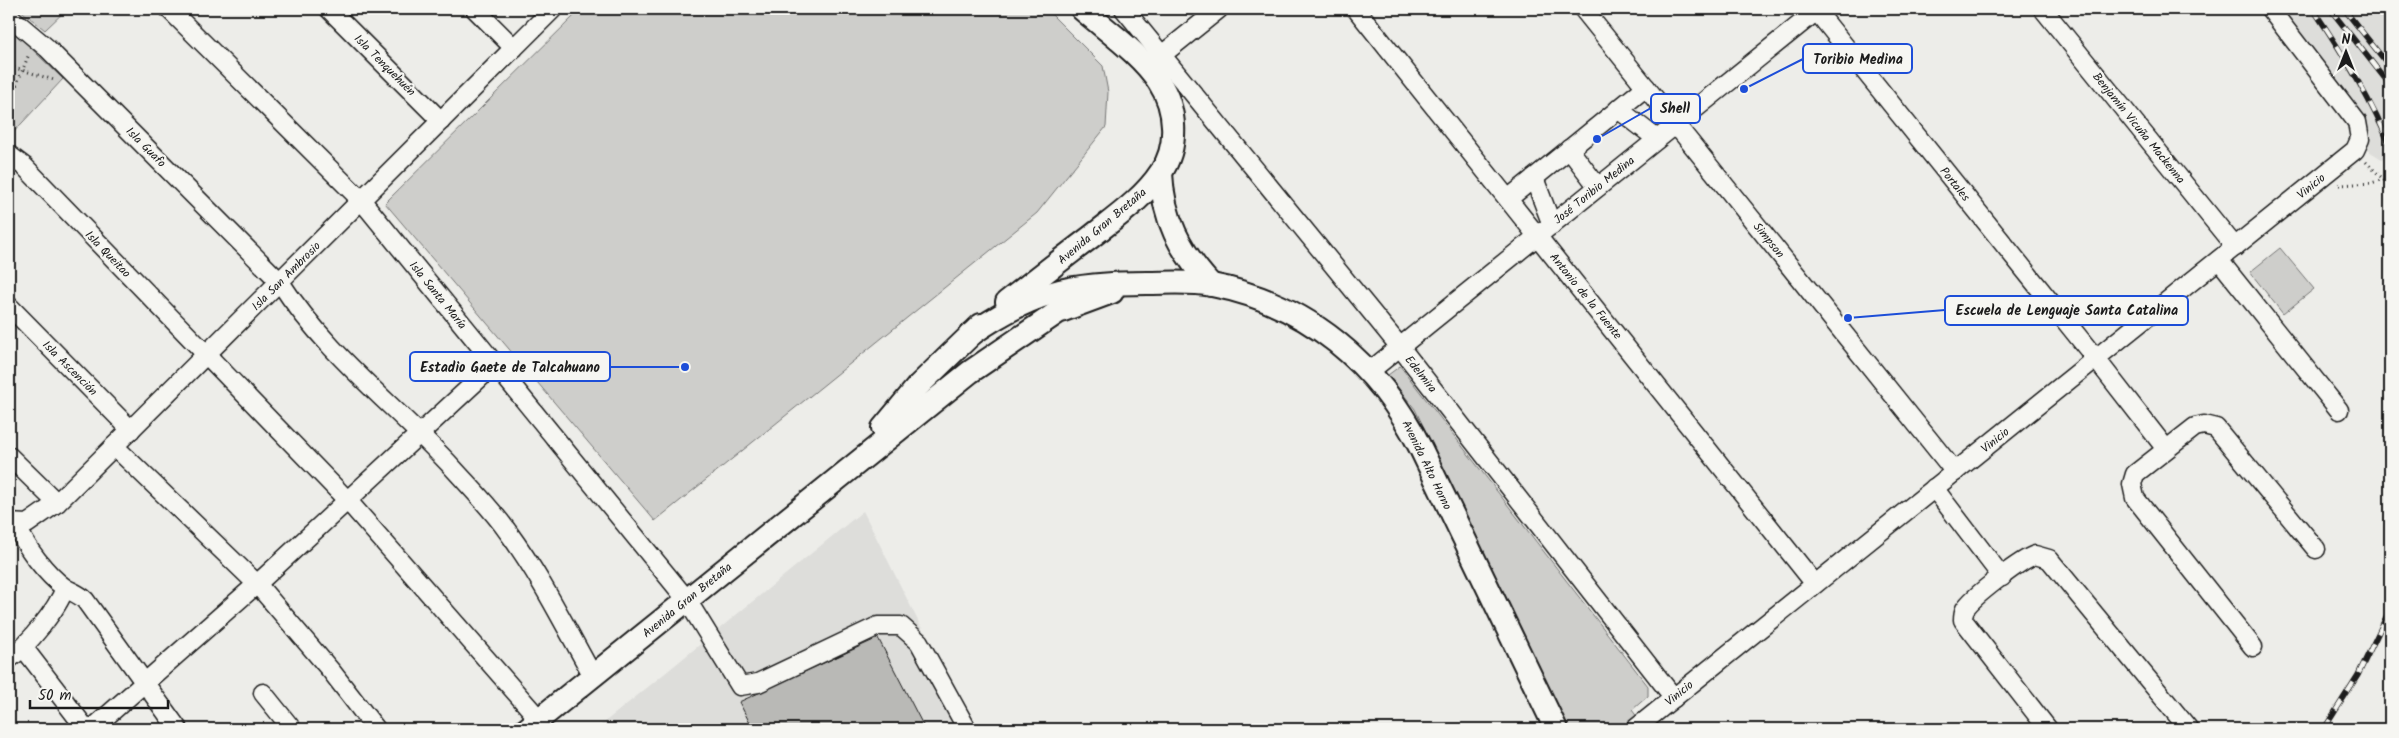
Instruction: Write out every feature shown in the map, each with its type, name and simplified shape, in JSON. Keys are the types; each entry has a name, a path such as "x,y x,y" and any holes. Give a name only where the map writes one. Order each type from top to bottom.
{"main road":[{"path":"1082,9 1154,61 1173,118 1172,147 1161,173 1162,193 1172,230 1187,257 1211,285"},
{"name":"Avenida Gran Bretaña","path":"848,470 918,386 970,335 1040,276 1120,214 1161,173"},
{"name":"Avenida Gran Bretaña","path":"1018,306 1040,276"},
{"name":"Avenida Gran Bretaña","path":"970,335 1018,306 1048,294 1074,287 1101,283 1211,285"},
{"name":"Avenida Gran Bretaña","path":"533,724 970,372 1058,312 1096,297 1146,283"},
{"name":"Avenida Alto Horno","path":"1211,285 1256,298 1296,316 1338,342 1370,371 1399,408 1556,729"},
{"path":"970,372 987,352 1018,306"}],"street":[{"name":"Isla Santa María","path":"169,9 362,201 687,600 740,686 758,683 878,626 901,626 919,642 967,729"},
{"name":"Isla Tenquehuén","path":"329,9 441,121"},
{"path":"475,9 514,48"},
{"name":"Isla San Ambrosio","path":"13,524 27,524 57,504 553,9"},
{"path":"1124,9 1154,61 1219,9"},
{"name":"Antonio de la Fuente","path":"1356,9 1815,584"},
{"name":"Simpson","path":"1583,9 1955,472"},
{"name":"José Toribio Medina","path":"1370,371 1817,9"},
{"name":"Portales","path":"1817,9 2166,449"},
{"name":"Benjamín Vicuña Mackenna","path":"2043,9 2235,247"},
{"path":"2270,9 2357,122 2360,139 2355,150"},
{"name":"Isla Guafo","path":"9,16 36,37 74,73 280,282 297,309 336,351 420,434 507,530 528,562 593,676"},
{"name":"Edelmira","path":"1154,61 1400,347 1674,698"},
{"path":"1508,199 1646,87"},
{"path":"1618,110 1657,140"},
{"path":"1569,149 1598,187"},
{"name":"Vinicio","path":"1636,729 1654,724 1674,698 2355,150"},
{"name":"Isla Queitao","path":"9,154 25,167 348,501 533,724"},
{"path":"1534,178 1552,225"},
{"path":"2219,260 2338,410"},
{"name":"Isla Ascención","path":"9,306 131,430"},
{"path":"92,729 146,684 257,584 495,364"},
{"path":"2253,647 2135,498 2132,484 2135,474 2195,427 2204,425 2216,428 2316,549"},
{"path":"114,446 257,584 332,672 376,729"},
{"path":"9,456 57,504"},
{"path":"1934,488 2002,577"},
{"path":"13,524 31,553 65,588 75,592 85,600 178,729"},
{"path":"2048,729 1963,620 1966,608 2002,577 2032,556 2039,555 2050,559 2188,728"},
{"path":"9,659 23,647 58,602 65,588"},
{"path":"23,647 86,729"},
{"path":"263,693 292,729"}],"path":[{"path":"9,104 36,37"},
{"path":"9,66 65,83 74,73"},
{"path":"2355,150 2390,186"}],"shaded area":[{"path":"19,9 67,9 45,30"},
{"path":"581,9 1046,9 1103,66 1108,92 1106,127 1037,213 655,521 385,203"},
{"path":"2278,9 2390,9 2390,164 2367,150 2369,130"},
{"path":"9,27 63,79 9,137"},
{"path":"2280,248 2314,289 2283,314 2250,272"},
{"path":"1400,366 1648,686 1648,696 1632,710 1646,729 1567,729 1415,409 1388,375"},
{"path":"863,511 972,729 596,729 664,674"}],"building":[{"path":"878,638 925,729 753,729 739,702"}],"railway":[{"path":"2313,9 2355,75 2374,110 2390,146"},
{"path":"2330,9 2390,85"},
{"path":"2344,9 2390,67"},
{"path":"2324,729 2358,675 2390,609"}],"place":[{"name":"Toribio Medina","path":"1744,89"},
{"name":"Shell","path":"1597,139"},
{"name":"Escuela de Lenguaje Santa Catalina","path":"1848,318"},
{"name":"Estadio Gaete de Talcahuano","path":"685,367"}]}
